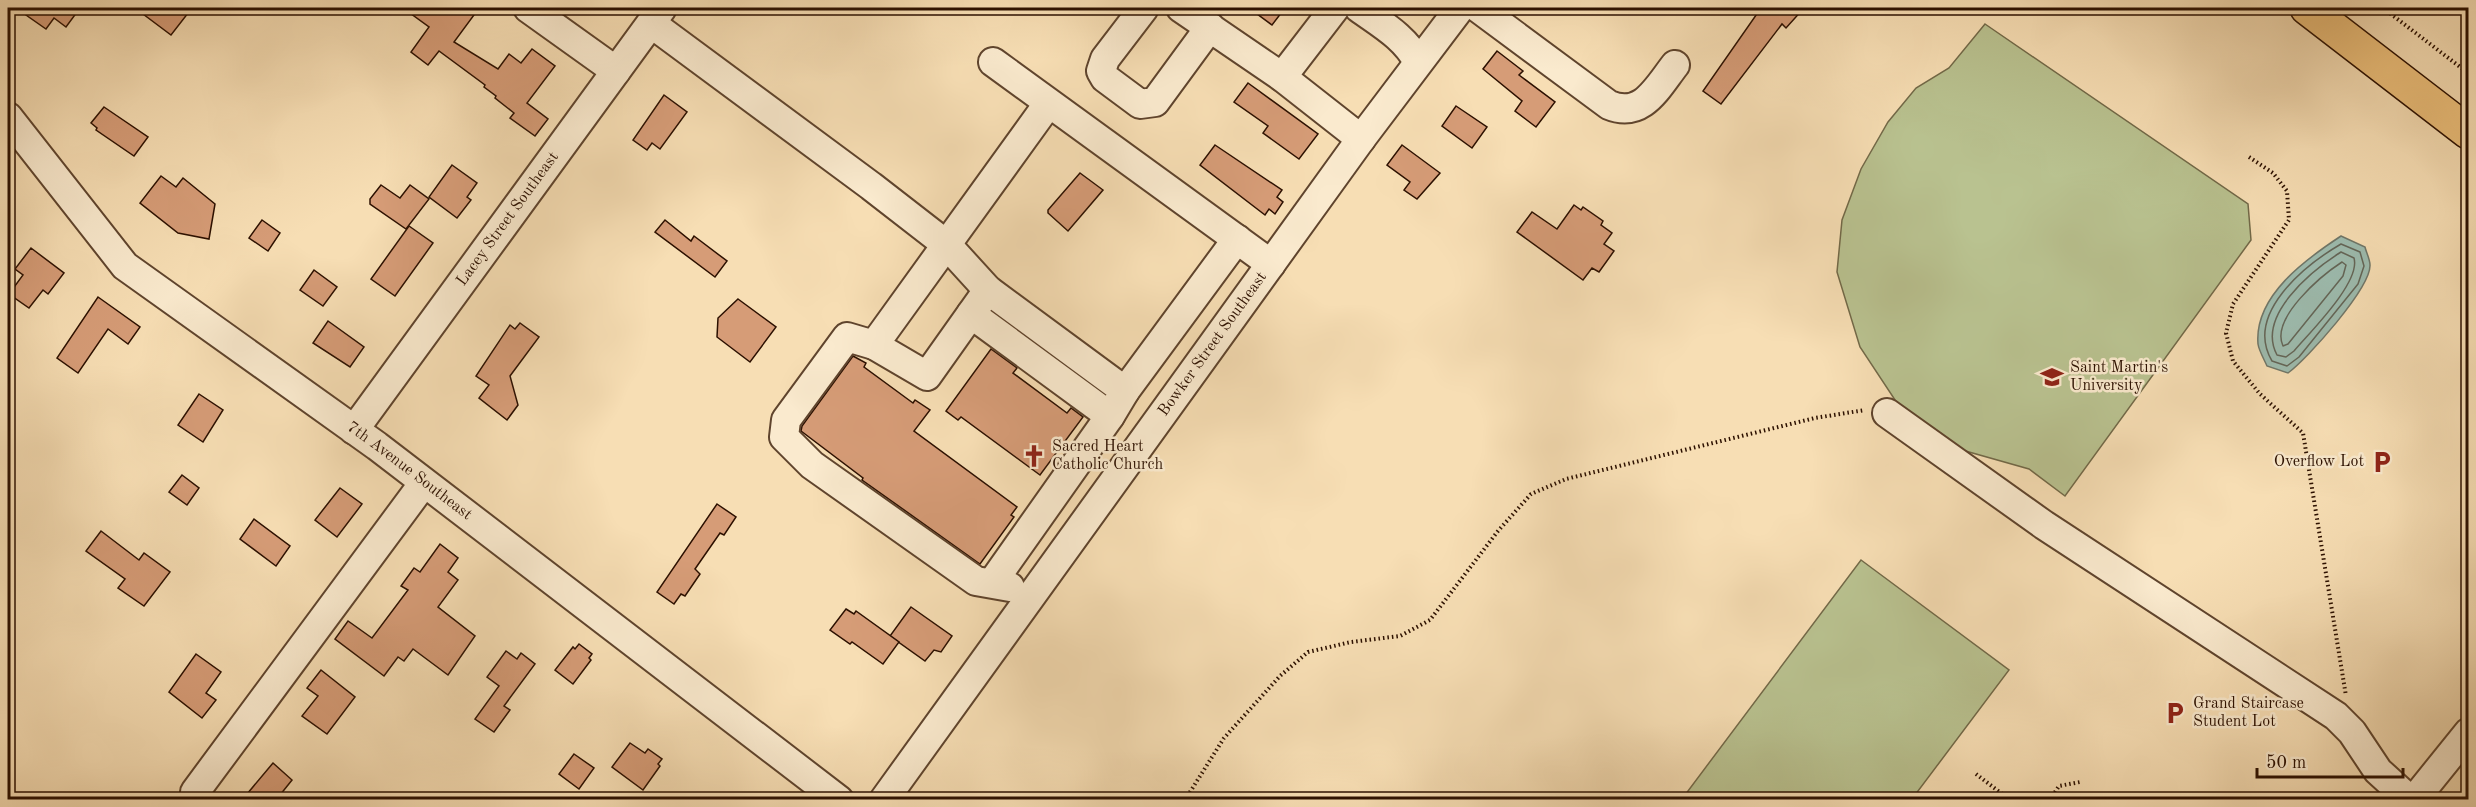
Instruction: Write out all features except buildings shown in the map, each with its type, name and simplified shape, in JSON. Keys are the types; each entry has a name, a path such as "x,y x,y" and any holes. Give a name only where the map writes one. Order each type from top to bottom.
{"main road":[{"path":"2307,8 2469,132"}],"street":[{"path":"528,8 616,71"},
{"path":"1144,8 1106,59 1101,71 1105,78 1140,104 1155,102 1210,27"},
{"path":"1181,8 1282,77 1361,139"},
{"path":"1282,77 1335,8"},
{"path":"1359,8 1400,38 1411,49 1418,62"},
{"name":"Bowker Street Southeast","path":"884,800 1361,139 1460,8"},
{"path":"1478,8 1608,105 1621,110 1637,107 1652,95 1676,64"},
{"path":"657,16 947,245 988,290 1117,404 1151,431"},
{"name":"Lacey Street Southeast","path":"354,430 657,16"},
{"path":"993,62 1271,264"},
{"path":"874,345 1048,104"},
{"name":"7th Avenue Southeast","path":"8,117 125,266 354,430 839,800"},
{"path":"992,583 1117,404 1237,239"},
{"path":"988,290 927,376 874,345 847,337 786,420 784,437 812,465 976,581 1035,592"},
{"path":"971,314 1117,404"},
{"path":"1887,413 2044,525 2312,698 2336,716 2352,732 2378,771 2412,800 2469,733"},
{"path":"195,792 423,484"}],"path":[{"path":"2383,8 2469,73"},
{"path":"2249,157 2273,173 2287,191 2289,220 2233,304 2226,333 2233,361 2260,394 2303,433 2352,732"},
{"path":"1185,800 1224,738 1280,676 1308,652 1352,642 1400,636 1430,620 1498,531 1531,494 1566,478 1803,420 1862,409 1887,413"},
{"path":"1976,774 2010,800"},
{"path":"2049,800 2059,786 2080,782"}],"green space":[{"path":"1985,24 2248,204 2251,240 2065,496 2029,469 1962,450 1897,403 1860,347 1837,272 1842,220 1861,169 1888,122 1916,88 1949,68"},
{"path":"1861,560 2009,670 1912,799 1682,799"}],"water":[{"path":"2341,236 2365,247 2370,265 2368,276 2350,306 2323,339 2297,365 2288,373 2267,366 2258,344 2259,327 2264,310 2273,295 2298,268"}],"place":[{"name":"Saint Martin's University","path":"2052,377"},
{"name":"Sacred Heart Catholic Church","path":"1034,456"},
{"name":"Overflow Lot","path":"2382,462"},
{"name":"Grand Staircase Student Lot","path":"2175,713"}]}
